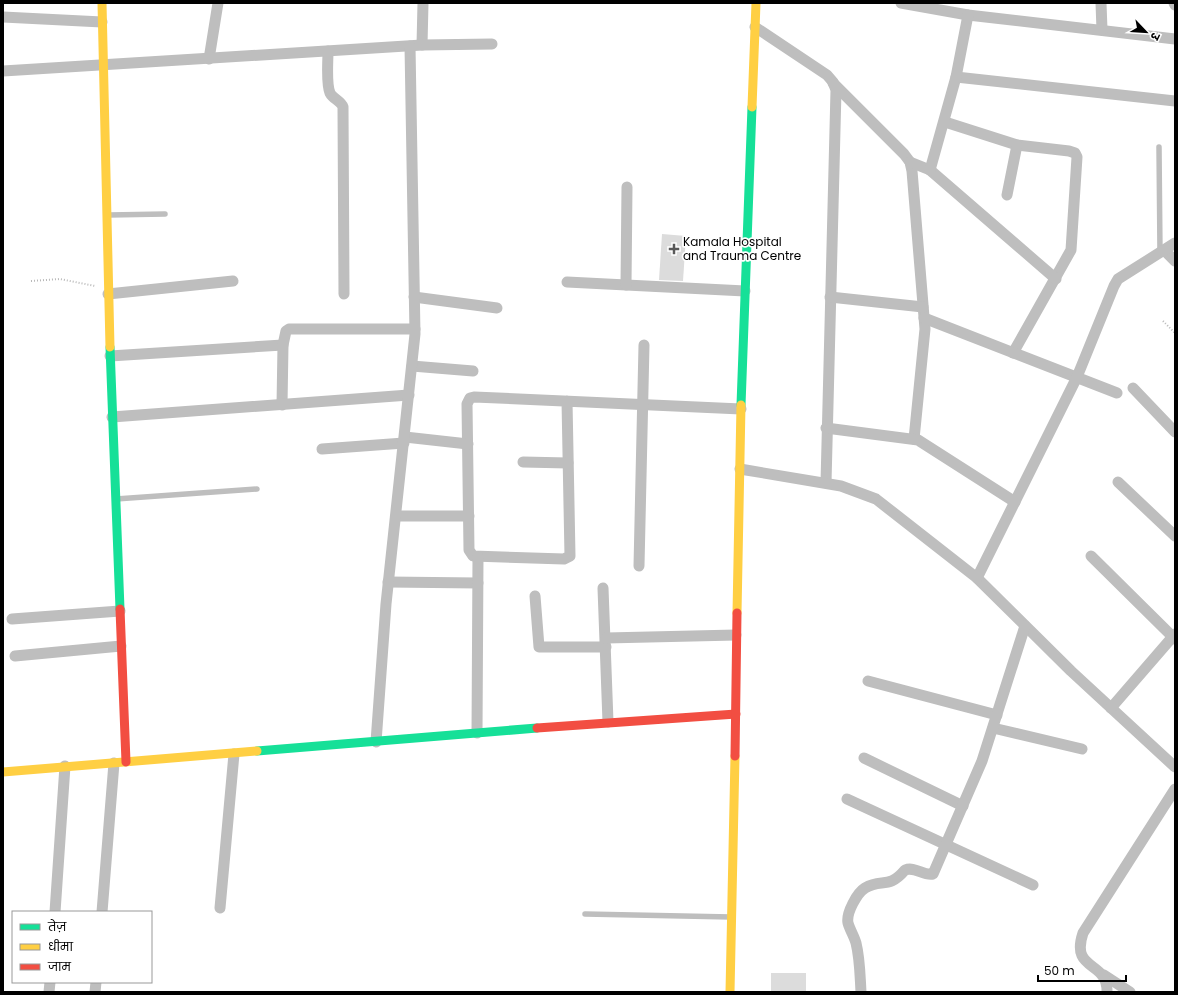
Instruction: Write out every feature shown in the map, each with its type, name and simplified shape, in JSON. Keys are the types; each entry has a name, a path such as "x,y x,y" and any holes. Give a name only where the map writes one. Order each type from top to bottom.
{"street":[{"path":"102,3 110,356 126,762"},
{"path":"208,59 218,3"},
{"path":"422,45 423,3"},
{"path":"730,992 741,409 756,3"},
{"path":"901,3 968,14 1175,38"},
{"path":"1101,3 1102,30"},
{"path":"930,170 945,122 956,77 968,14"},
{"path":"3,17 102,22"},
{"path":"755,27 827,75 910,162 930,170 1056,279"},
{"path":"3,71 422,45 492,44"},
{"path":"376,742 388,582 410,395 415,329 410,46"},
{"path":"328,51 330,90 333,97 342,104 343,107 344,294"},
{"path":"956,77 1175,101"},
{"path":"826,483 826,428 836,90 833,82"},
{"path":"945,122 1017,145 1069,151 1077,157 1071,250 1013,353"},
{"path":"1007,195 1017,145"},
{"path":"910,162 924,312 914,439"},
{"path":"626,285 627,187"},
{"path":"977,578 1076,378 1114,286 1118,280 1175,243"},
{"path":"1162,252 1175,261"},
{"path":"108,291 233,281"},
{"path":"567,282 745,291"},
{"path":"414,297 497,308"},
{"path":"830,297 924,312 1013,353 1116,393"},
{"path":"282,405 282,345 284,334 289,329 415,329"},
{"path":"110,356 282,345"},
{"path":"640,566 644,345"},
{"path":"412,366 473,371"},
{"path":"1133,388 1175,432"},
{"path":"112,417 410,395"},
{"path":"567,401 570,556 564,559 473,556 469,550 467,404 470,398 474,397 643,404 741,409"},
{"path":"826,428 914,439 927,444 1015,502"},
{"path":"322,449 405,440 468,444"},
{"path":"523,462 568,463"},
{"path":"740,469 848,488 876,500 977,578 1025,626 1175,767"},
{"path":"1118,482 1175,536"},
{"path":"396,516 469,516"},
{"path":"1091,556 1174,637 1111,708"},
{"path":"477,733 478,557"},
{"path":"388,582 478,583"},
{"path":"603,588 608,722"},
{"path":"536,596 540,648 606,642 736,635"},
{"path":"12,619 120,611"},
{"path":"861,992 857,945 848,923 851,909 860,892 868,887 892,882 909,868 930,875 933,874 979,768 1025,626"},
{"path":"15,656 121,646"},
{"path":"868,681 996,715"},
{"path":"3,772 608,722 736,714"},
{"path":"993,728 1082,749"},
{"path":"220,908 234,754"},
{"path":"864,758 963,806"},
{"path":"102,911 114,763"},
{"path":"55,911 66,766"},
{"path":"1130,992 1086,962 1080,954 1079,945 1083,934 1175,789"},
{"path":"847,799 1033,885"},
{"path":"1104,975 1107,982 1107,992"}],"lane":[{"path":"1159,147 1162,252"},
{"path":"106,215 165,214"},
{"path":"115,499 257,489"},
{"path":"585,914 731,917"}],"path":[{"path":"31,281 60,279 108,291"},
{"path":"1163,320 1175,333"}],"building":[{"path":"662,234 686,236 683,281 659,280"},
{"path":"771,973 806,973 806,992 771,992"}],"traffic: fast":[{"path":"741,405 752,107"},
{"path":"110,347 120,609"},
{"path":"257,751 537,728"}],"traffic: slow":[{"path":"102,3 110,347"},
{"path":"752,107 756,3"},
{"path":"737,613 741,405"},
{"path":"3,772 257,751"},
{"path":"730,992 735,756"}],"traffic: jam":[{"path":"120,609 126,762"},
{"path":"735,756 737,613"},
{"path":"537,728 736,714"}],"place":[{"name":"Kamala Hospital and Trauma Centre","path":"674,249"}]}
